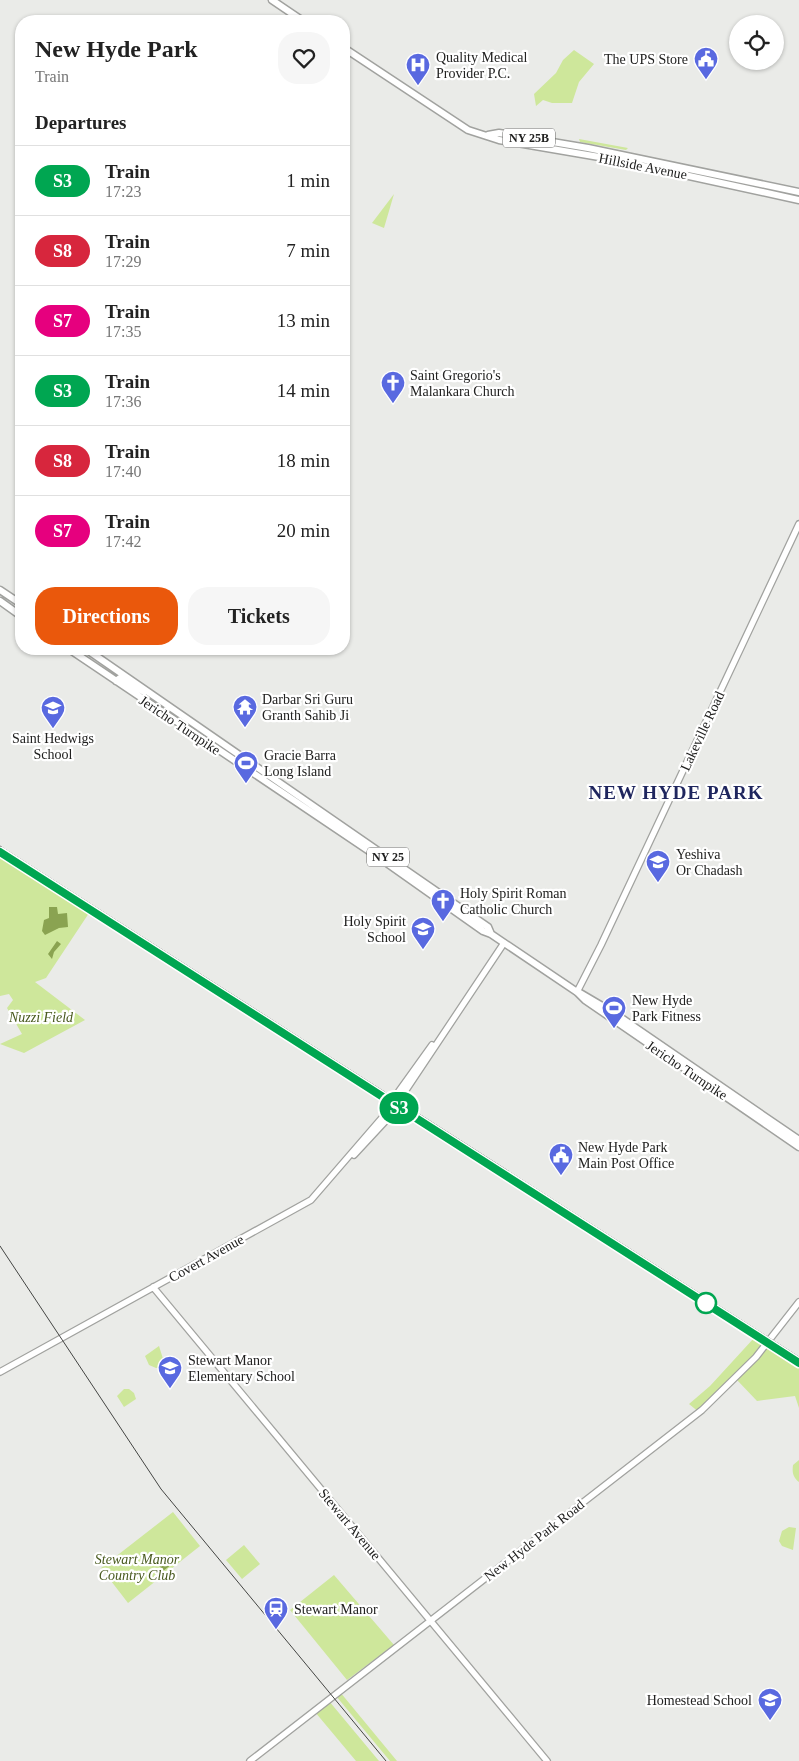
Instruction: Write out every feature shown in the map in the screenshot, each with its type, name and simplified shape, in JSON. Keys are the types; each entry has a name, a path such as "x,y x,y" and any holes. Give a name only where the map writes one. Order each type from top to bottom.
{"main road":[{"path":"272,0 295,15"},
{"name":"Hillside Avenue","path":"350,52 468,130 499,140 611,159 799,200"},
{"name":"Hillside Avenue","path":"487,135 499,133 576,145 799,192"},
{"name":"Lakeville Road","path":"577,992 609,929 799,524"},
{"path":"0,590 15,600"},
{"path":"0,601 15,612"},
{"name":"Jericho Turnpike","path":"78,655 425,887 488,927 491,934 799,1147"},
{"name":"Jericho Turnpike","path":"95,655 425,887"},
{"path":"116,680 120,678 161,700"},
{"path":"399,1095 504,942"},
{"name":"Jericho Turnpike","path":"577,992 588,996 799,1140"},
{"path":"406,1090 440,1036"},
{"path":"677,1063 690,1068 692,1066"},
{"name":"Covert Avenue","path":"0,1372 309,1202 343,1164 362,1147 391,1109"},
{"name":"Stewart Avenue","path":"153,1287 547,1761"},
{"name":"New Hyde Park Road","path":"250,1761 704,1408 756,1357 799,1302"}],"green space":[{"path":"574,50 594,64 579,82 572,103 552,103 543,100 536,106 534,94 556,73 563,60"},
{"path":"579,139 628,148 626,150 580,142"},
{"path":"394,194 384,228 372,223"},
{"name":"Nuzzi Field","path":"0,856 89,913 46,978 35,982 85,1020 24,1053 0,1044 22,1034 7,1008 13,1000 9,994 0,996"},
{"path":"754,1338 799,1366 799,1408 795,1396 757,1401 737,1380 700,1413 689,1404 710,1386"},
{"path":"159,1346 164,1362 161,1367 156,1368 149,1365 145,1356"},
{"path":"124,1389 129,1389 134,1393 136,1399 124,1407 117,1396"},
{"path":"799,1460 799,1482 794,1477 793,1465"},
{"name":"Stewart Manor Country Club","path":"173,1512 200,1546 128,1603 101,1568"},
{"path":"789,1527 796,1528 793,1550 782,1546 779,1541 782,1531"},
{"path":"244,1545 260,1564 242,1579 226,1560"},
{"path":"334,1575 394,1645 347,1680 290,1610"},
{"path":"340,1692 397,1761 390,1761 336,1696"},
{"path":"329,1701 379,1761 356,1761 315,1712"}],"shaded area":[{"path":"49,907 57,907 58,914 67,913 68,927 59,928 45,935 42,931 44,920 49,918"},
{"path":"57,941 61,944 54,952 52,959 48,954"},
{"path":"171,1554 176,1561 163,1571 158,1564"}],"railway":[{"path":"0,846 799,1357"},
{"path":"0,1246 161,1489 386,1761"}],"train":[{"name":"S3","path":"0,852 799,1363"}],"place":[{"name":"The UPS Store","path":"706,80"},
{"name":"Quality Medical Provider P.C.","path":"418,86"},
{"name":"Saint Gregorio's Malankara Church","path":"393,404"},
{"name":"Darbar Sri Guru Granth Sahib Ji","path":"245,728"},
{"name":"Saint Hedwigs School","path":"53,729"},
{"name":"Gracie Barra Long Island","path":"246,784"},
{"name":"Yeshiva Or Chadash","path":"658,883"},
{"name":"Holy Spirit Roman Catholic Church","path":"443,922"},
{"name":"Holy Spirit School","path":"423,950"},
{"name":"New Hyde Park Fitness","path":"614,1029"},
{"name":"New Hyde Park Main Post Office","path":"561,1176"},
{"name":"Stewart Manor Elementary School","path":"170,1389"},
{"name":"Stewart Manor","path":"276,1630"},
{"name":"Homestead School","path":"770,1721"}],"district":[{"name":"NEW HYDE PARK","path":"676,792"}]}
